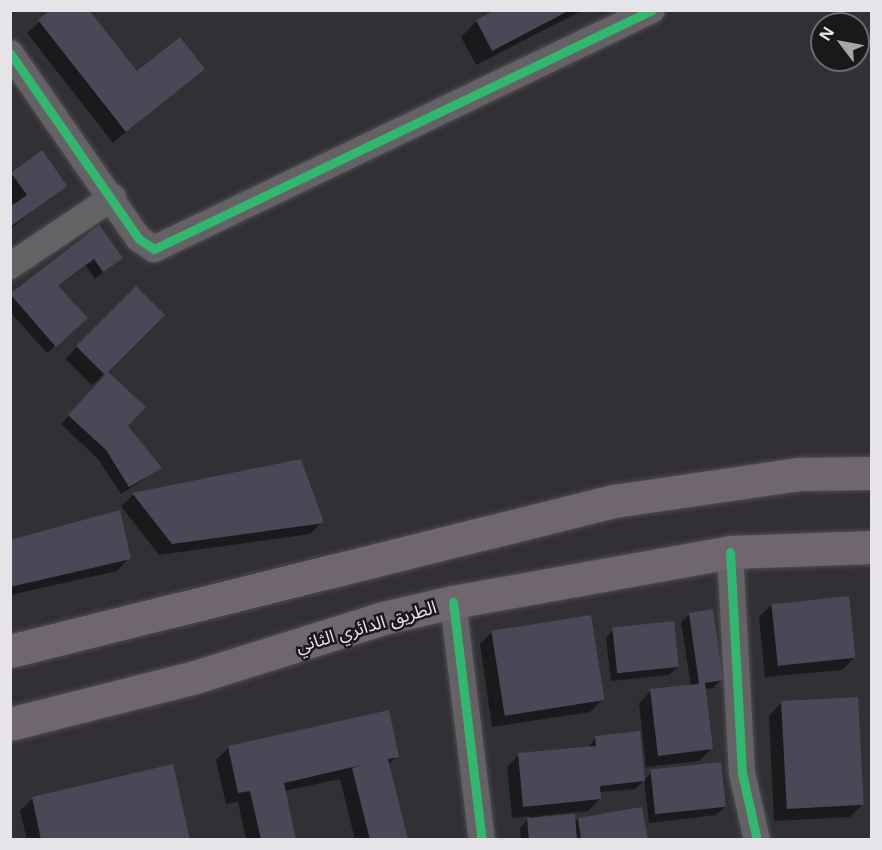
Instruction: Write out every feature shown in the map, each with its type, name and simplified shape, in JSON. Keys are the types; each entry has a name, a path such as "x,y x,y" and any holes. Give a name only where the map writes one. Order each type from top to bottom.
{"main road":[{"path":"10,651 614,501 798,474 872,473"},
{"name":"الطريق الدائري الثاني","path":"10,724 192,678 383,618 453,602 730,552 872,547"}],"street":[{"path":"10,53 113,197 139,239 150,249 160,248 652,10"},
{"path":"10,266 113,197"},
{"path":"730,552 742,773 757,840"},
{"path":"453,602 482,840"}],"building":[{"path":"50,10 89,10 137,71 180,37 205,69 126,132 38,20"},
{"path":"495,10 570,10 492,51 476,20"},
{"path":"42,150 67,186 10,227 10,207 27,195 11,173"},
{"path":"99,225 123,258 103,272 94,259 58,286 88,318 56,347 10,294"},
{"path":"136,286 165,315 108,372 146,407 128,426 162,468 129,487 106,450 68,415 105,375 76,346"},
{"path":"301,459 324,523 172,544 132,493"},
{"path":"120,510 131,559 10,587 10,540"},
{"path":"849,596 855,658 778,666 771,604"},
{"path":"713,609 723,680 705,683 713,749 658,756 650,689 699,684 689,613"},
{"path":"591,615 604,700 505,716 491,631"},
{"path":"674,621 679,667 617,673 612,627"},
{"path":"858,697 864,805 787,809 781,701"},
{"path":"389,710 399,757 388,759 408,840 370,840 352,768 366,764 284,783 296,840 261,840 250,791 238,793 228,746"},
{"path":"640,731 645,781 600,786 601,799 523,807 518,753 596,746 595,736"},
{"path":"721,762 726,807 655,814 650,769"},
{"path":"173,764 190,840 41,840 32,797"},
{"path":"642,807 648,840 581,840 578,818"},
{"path":"575,814 577,840 529,840 527,818"}],"cycle path":[{"path":"10,53 139,239 154,249 652,10"},
{"path":"730,552 742,773 757,840"},
{"path":"453,602 482,840"}]}
